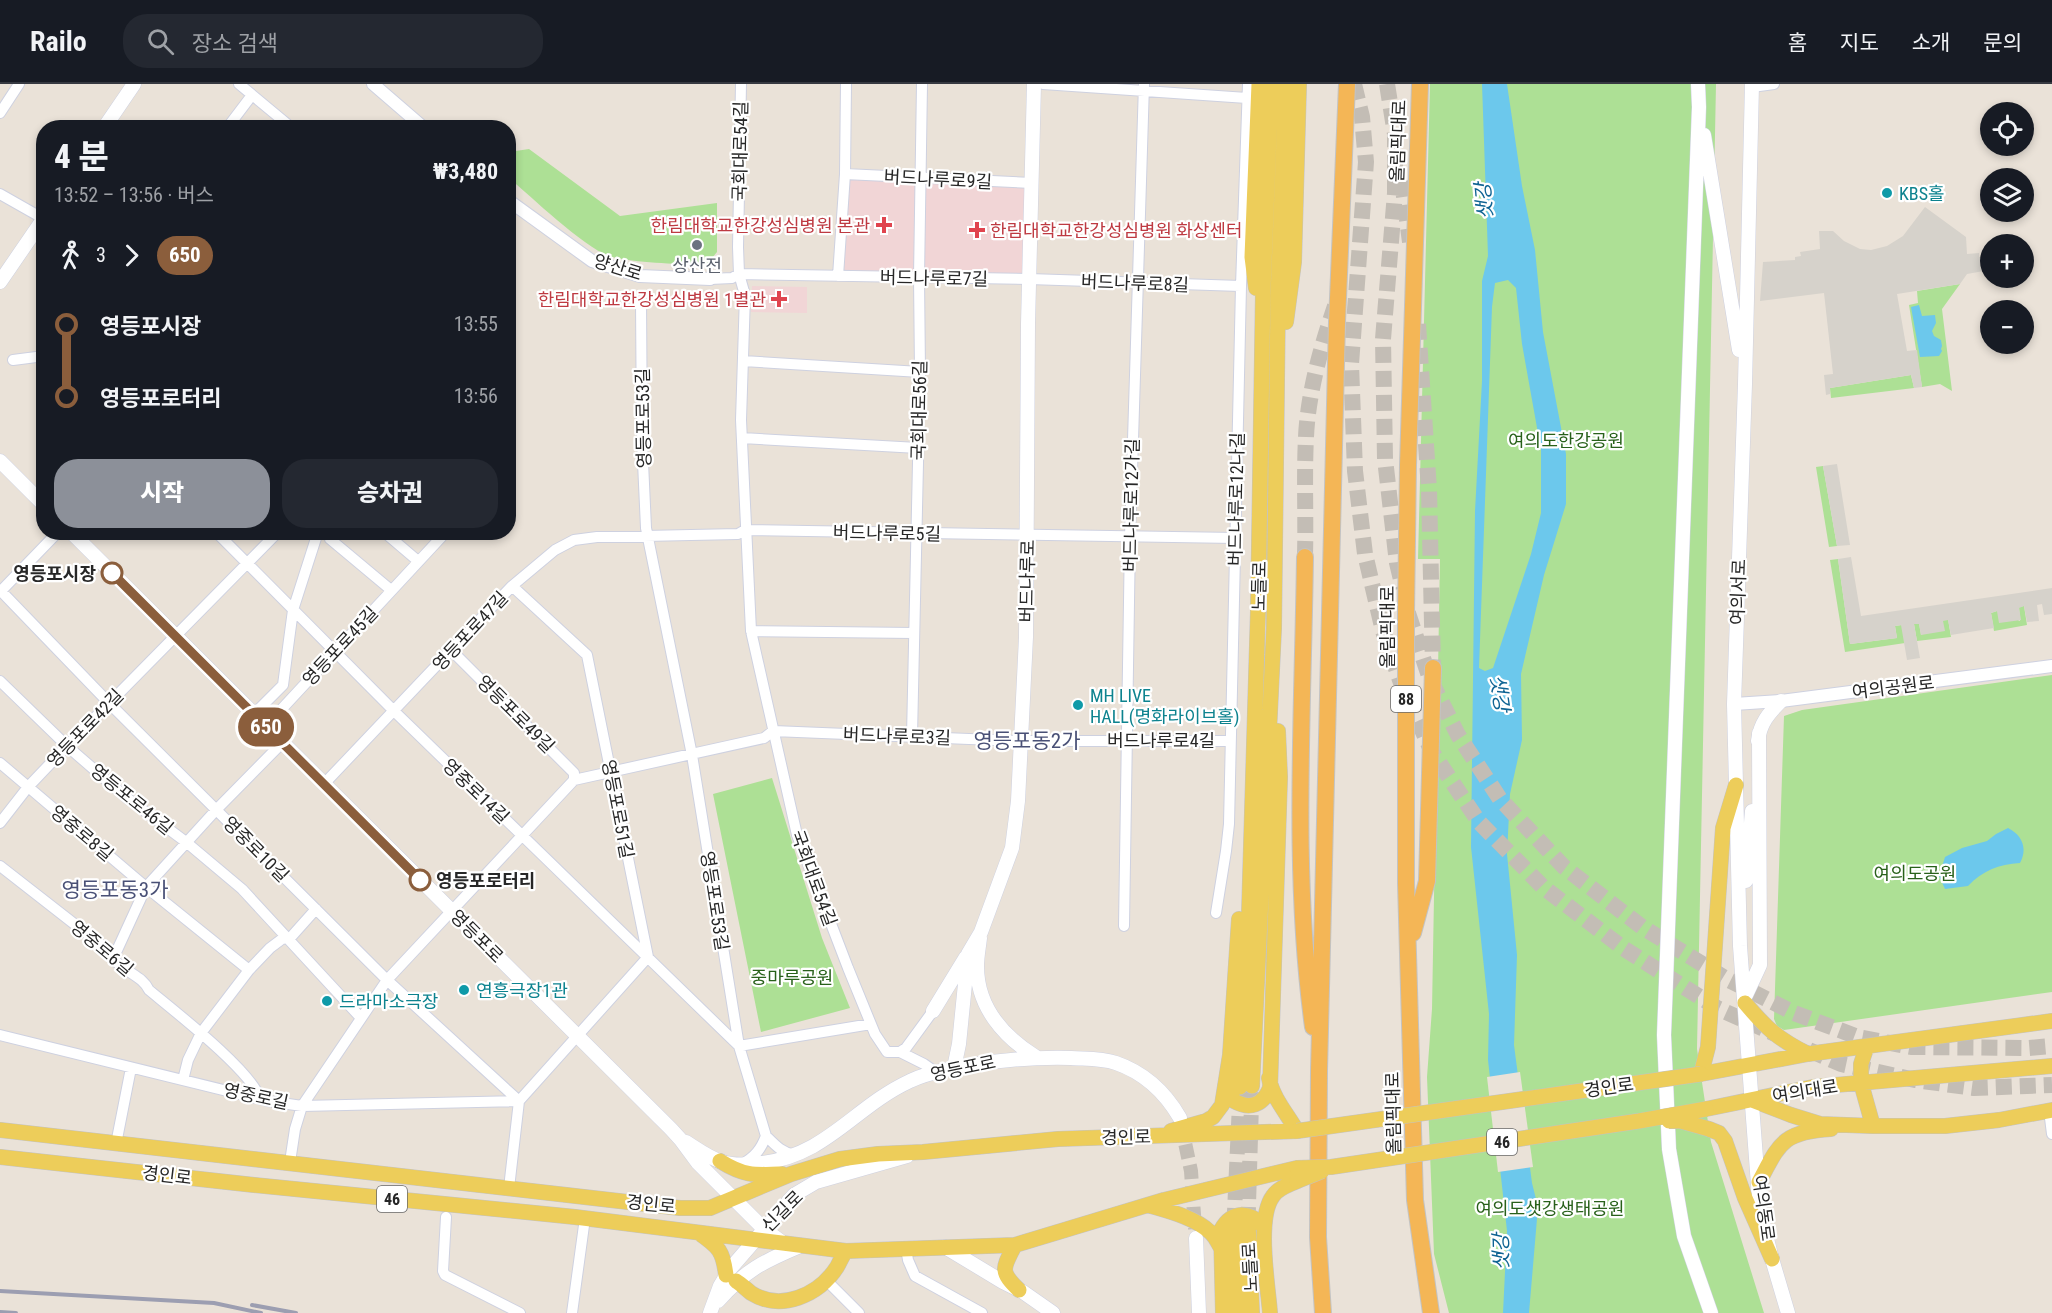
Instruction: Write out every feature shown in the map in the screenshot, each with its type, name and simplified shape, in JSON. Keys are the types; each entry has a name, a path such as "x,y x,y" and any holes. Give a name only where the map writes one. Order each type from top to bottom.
{"highway":[{"path":"1323,1313 1318,1237 1319,1071 1337,322 1347,84"},
{"name":"올림픽대로","path":"1419,84 1406,614 1406,883 1414,1200 1431,1313"},
{"path":"1305,557 1301,837 1306,977 1319,1071"},
{"path":"1409,948 1427,880 1433,668"}],"main road":[{"path":"109,120 134,84"},
{"name":"버드나루로","path":"954,1068 968,954 981,932 1012,848 1018,801 1026,637 1029,279 1034,84"},
{"path":"1259,84 1252,257 1262,331"},
{"name":"노들로","path":"1239,1085 1230,1055 1239,925 1243,775 1258,611 1262,331 1271,84"},
{"name":"노들로","path":"1239,1085 1274,628 1278,296 1286,84"},
{"path":"1278,382 1294,262 1299,84"},
{"path":"1698,84 1699,107 1664,1035 1671,1160 1684,1236 1711,1313"},
{"name":"여의서로","path":"1752,86 1734,704 1740,946 1752,1100"},
{"path":"1699,107 1745,384"},
{"path":"0,282 36,228"},
{"path":"0,461 36,497"},
{"name":"영등포로","path":"79,540 681,1140 698,1163 734,1199 759,1234"},
{"path":"1239,1085 1234,1101 1252,1106 1267,1097 1270,1088 1280,777 1274,628"},
{"path":"1740,946 1759,733 1767,715 1781,701"},
{"path":"1759,733 1760,965 1745,1000 1765,1028 1783,1042 1808,1054"},
{"path":"1701,1074 1708,1047 1724,828 1736,785"},
{"path":"981,932 977,968 988,1010 1005,1034 1036,1057"},
{"path":"933,1011 968,954"},
{"path":"933,1011 937,1007 945,1006 955,1010 961,1024"},
{"name":"여의대로","path":"1750,1066 1808,1054 2052,1021"},
{"path":"1759,1182 1777,1148 1790,1137 1821,1130 1873,1126 1861,1083 1861,1064 1867,1046"},
{"name":"영등포로","path":"681,1140 720,1161 736,1166 778,1161 799,1155 821,1143 873,1102 910,1081 934,1071 994,1060 1036,1057 1102,1059 1125,1067 1153,1083 1171,1101 1180,1118"},
{"name":"경인로","path":"0,1130 680,1208 710,1208 790,1174 840,1159 1058,1139 1297,1131 1750,1066"},
{"name":"여의대로","path":"1752,1100 1814,1087 2052,1066"},
{"path":"1269,1077 1270,1085 1297,1131"},
{"path":"1151,1136 1213,1117 1239,1085"},
{"name":"여의대로","path":"1752,1100 1820,1124 1873,1126 1946,1126 1999,1120 2050,1110"},
{"name":"46","path":"945,1247 1015,1245 1220,1185 1640,1121 1752,1100"},
{"name":"여의동로","path":"1752,1100 1760,1211 1788,1313"},
{"path":"1640,1121 1681,1121 1719,1133 1725,1141 1745,1198 1772,1259"},
{"name":"신길로","path":"711,1310 759,1234 794,1194 816,1182 923,1152"},
{"name":"경인로","path":"0,1156 696,1231 759,1234 783,1243 846,1251 945,1247"},
{"path":"720,1161 737,1172 757,1175 790,1174"},
{"path":"1270,1313 1264,1227 1267,1209 1273,1195 1297,1174"},
{"path":"1148,1205 1198,1224 1211,1232 1221,1248"},
{"path":"1223,1313 1221,1230 1226,1221 1239,1215 1251,1216 1264,1227"},
{"name":"노들로","path":"1238,1313 1241,1222 1252,1313"},
{"path":"696,1231 721,1251 731,1278 758,1296 780,1302 800,1298 826,1280 846,1251"},
{"path":"1196,1238 1199,1313"},
{"path":"1015,1245 1004,1270 1006,1277 1020,1290 1053,1313"},
{"name":"신길로","path":"731,1278 800,1246"},
{"path":"945,1247 1020,1290"}],"street":[{"path":"0,113 4,99 19,84"},
{"path":"239,84 282,120"},
{"path":"373,84 415,120"},
{"name":"국회대로54길","path":"741,84 739,274 745,295 742,438 751,631 797,835 871,1024 887,1052 900,1053"},
{"path":"838,276 845,174 846,84"},
{"name":"국회대로56길","path":"912,736 920,372 922,84"},
{"path":"1043,84 1144,88 1247,98"},
{"name":"버드나루로12나길","path":"1216,912 1228,824 1248,84"},
{"path":"1752,86 1774,84"},
{"name":"버드나루로12가길","path":"1124,926 1130,537 1144,88"},
{"path":"233,120 252,95"},
{"name":"버드나루로9길","path":"845,174 1032,183"},
{"path":"0,194 36,214"},
{"name":"양산로","path":"516,206 592,261 640,276 710,279"},
{"path":"710,279 732,278 739,274"},
{"name":"버드나루로7길","path":"739,274 1029,279"},
{"name":"버드나루로8길","path":"1029,279 1241,286"},
{"name":"영등포로53길","path":"641,301 642,448 648,535 692,755 739,1047 766,1136"},
{"path":"13,360 36,358"},
{"path":"743,361 920,372"},
{"path":"742,438 918,448"},
{"path":"648,535 738,534 745,530"},
{"name":"버드나루로5길","path":"745,530 1236,538"},
{"name":"영등포로47길","path":"323,785 395,712 512,586 555,550 574,540 648,535"},
{"path":"0,591 50,540"},
{"name":"영중로14길","path":"224,540 395,712 739,1047"},
{"name":"영등포로42길","path":"0,823 28,787 67,746 270,540"},
{"path":"253,715 284,685 293,610 315,540"},
{"name":"영등포로45길","path":"331,540 391,591"},
{"path":"393,540 418,561"},
{"name":"영등포로45길","path":"266,727 438,540"},
{"name":"영등포로51길","path":"512,586 587,655 648,957"},
{"name":"영중로10길","path":"0,591 387,980 519,1101"},
{"path":"751,631 914,633"},
{"name":"영등포로49길","path":"452,651 574,772 574,780"},
{"name":"여의공원로","path":"1734,704 1781,701 2052,666"},
{"name":"영등포로46길","path":"0,681 67,746 127,798 186,842 242,889 361,1018"},
{"path":"290,1162 295,1129 302,1106 387,980 574,780 764,738 773,731"},
{"name":"버드나루로3길","path":"773,731 1020,741"},
{"name":"버드나루로4길","path":"1020,741 1230,741"},
{"name":"영등포로46길","path":"112,959 146,887 216,810 282,743"},
{"name":"영중로8길","path":"0,763 146,887 249,970"},
{"name":"영중로6길","path":"0,866 100,944 112,959 146,983 149,990 201,1033 258,1090 260,1099"},
{"path":"183,1080 188,1060 201,1033 249,970 270,948 282,939 291,937 316,909"},
{"path":"509,1188 519,1101 648,957"},
{"path":"933,1011 900,1053 934,1071"},
{"path":"739,1047 871,1024"},
{"name":"영중로길","path":"0,1035 260,1099 302,1106 519,1101"},
{"path":"116,1144 131,1068"},
{"name":"여의대로","path":"2050,1110 2052,1134"},
{"path":"736,1166 742,1165 755,1156 766,1136 780,1150 788,1154 799,1155"},
{"path":"446,1217 443,1271 445,1275 520,1313"},
{"path":"572,1313 585,1218"},
{"path":"906,1248 915,1276 982,1313"},
{"path":"826,1280 859,1313"}],"shaded area":[{"path":"848,174 921,177 923,259 926,180 1032,184 1029,279 844,272"},
{"path":"1925,207 1966,237 1967,254 1979,253 1980,272 1967,274 1960,284 1897,294 1907,351 1917,350 1922,387 1914,388 1911,375 1830,388 1830,394 1826,395 1824,375 1833,374 1824,293 1760,301 1763,262 1795,260 1795,257 1801,256 1800,252 1820,249 1819,231 1833,231 1844,241 1860,249 1871,250 1887,246 1903,236"},
{"name":"한림대학교한강성심병원 1별관","path":"752,286 807,287 807,313 751,312"},
{"path":"1837,464 1850,545 1837,546 1823,466"},
{"path":"1851,557 1861,616 2052,588 2052,614 2044,615 2042,604 2037,605 2039,621 2027,622 2024,606 2019,608 2021,620 1999,623 1997,611 1991,613 1994,628 1951,635 1948,620 1943,621 1945,631 1921,635 1919,624 1914,624 1920,658 1907,660 1901,625 1895,626 1897,638 1850,644 1838,559"}],"green space":[{"name":"여의도한강공원","path":"1430,84 1716,84 1697,1049 1711,1142 1764,1313 1449,1313 1434,1254 1427,1077 1432,1009 1440,559 1418,559"},
{"path":"529,149 620,216 717,203 717,252 707,264 700,266 632,261 601,252 574,234 516,184 516,151"},
{"path":"1960,284 1942,309 1952,391 1940,384 1922,387 1909,305 1918,303 1917,291"},
{"path":"1911,375 1914,388 1831,398 1830,388"},
{"path":"1823,466 1837,546 1829,547 1816,467"},
{"path":"1838,559 1850,644 1897,638 1895,626 1902,625 1905,643 1845,652 1830,560"},
{"path":"2024,606 2027,625 1994,631 1991,613 1997,611 2020,621 2019,607"},
{"path":"1948,619 1951,637 1917,641 1914,624 1919,623 1921,635"},
{"name":"여의도공원","path":"2052,675 2052,992 1784,1030 1777,1026 1774,1019 1784,716 1802,710"},
{"name":"중마루공원","path":"772,778 822,938 850,1008 761,1032 713,794"}],"water":[{"name":"샛강","path":"1482,84 1507,84 1522,186 1535,250 1543,332 1566,454 1566,504 1544,575 1521,674 1522,740 1510,794 1507,854 1517,955 1514,1045 1532,1183 1538,1207 1529,1313 1503,1313 1507,1231 1488,1060 1489,1014 1471,847 1475,511 1482,381 1482,281 1488,256","holes":["1508,280 1516,288 1522,344 1541,450 1541,513 1531,554 1493,668 1485,671 1479,668 1492,307 1495,283"]},
{"path":"1919,305 1922,316 1935,315 1936,323 1932,331 1934,336 1941,340 1942,351 1939,356 1920,357 1911,307"},
{"path":"2008,828 2017,834 2022,842 2023,852 2020,863 1991,869 1968,886 1945,889 1939,876 1945,857 1962,848 1987,841"}],"pier":[{"path":"1520,1072 1533,1167 1498,1172 1487,1077"}],"tunnel":[{"path":"1354,84 1362,117 1366,162 1351,364 1355,471 1365,554 1383,631 1401,683 1432,752 1479,822 1543,887 1623,948 1717,1008 1775,1034"},
{"path":"1387,84 1395,134 1395,193 1383,339 1385,459 1397,563 1403,588"},
{"path":"1402,181 1410,242"},
{"path":"1305,557 1307,420 1316,370 1335,306"},
{"path":"1418,324 1429,490 1433,668"},
{"path":"1408,613 1430,679 1458,735 1500,799 1564,867 1642,927 1725,978 1794,1013 1858,1037 1911,1047 2029,1048 2052,1046"},
{"path":"1809,1050 1841,1064 1915,1080 1974,1088 2052,1085"},
{"path":"1248,1222 1252,1086"},
{"path":"1234,1223 1240,1093"},
{"path":"1181,1124 1191,1171 1195,1229"}],"railway":[{"path":"0,1291 214,1303 261,1313"},
{"path":"252,1305 296,1313"},
{"path":"0,1312 16,1313"}],"bus line":[{"name":"650","path":"112,573 420,880"}],"place":[{"name":"KBS홀","path":"1887,193"},
{"name":"한림대학교한강성심병원 본관","path":"884,225"},
{"name":"한림대학교한강성심병원 화상센터","path":"977,230"},
{"name":"상산전","path":"697,245"},
{"name":"한림대학교한강성심병원 1별관","path":"779,299"},
{"name":"영등포시장","path":"112,573"},
{"name":"MH LIVE HALL(명화라이브홀)","path":"1078,705"},
{"name":"영등포로터리","path":"420,880"},
{"name":"연흥극장1관","path":"464,990"},
{"name":"드라마소극장","path":"327,1001"}],"district":[{"name":"영등포동2가","path":"1027,741"},
{"name":"영등포동3가","path":"115,890"}],"park label":[{"name":"여의도샛강생태공원","path":"1550,1208"}]}
